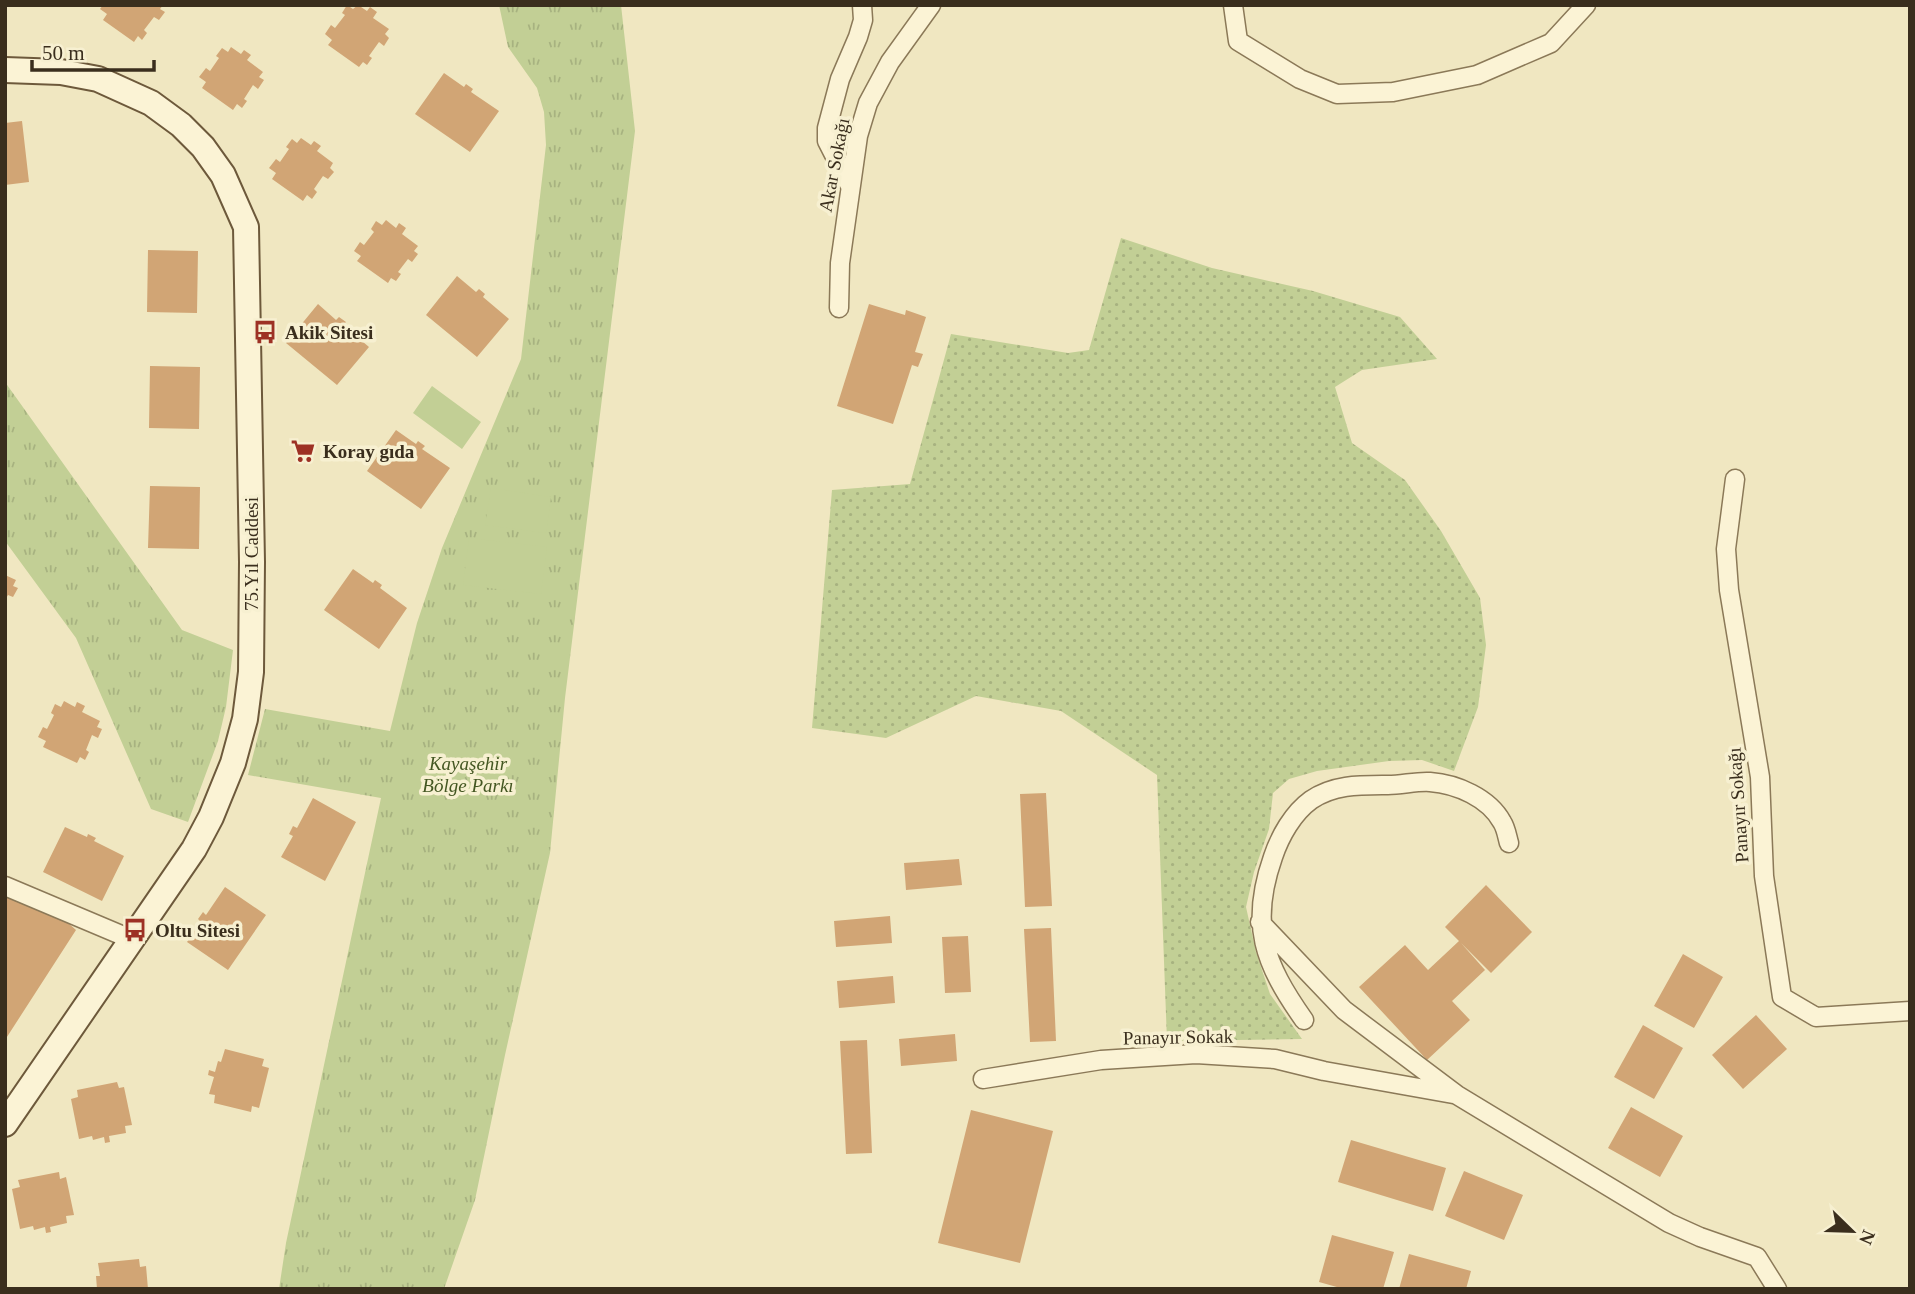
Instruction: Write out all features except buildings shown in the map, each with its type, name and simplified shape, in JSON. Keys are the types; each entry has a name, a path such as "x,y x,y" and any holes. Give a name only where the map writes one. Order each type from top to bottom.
{"street":[{"path":"850,186 827,141 827,128 840,79 863,20 862,5"},
{"name":"Akar Sokağı","path":"839,308 840,263 850,186 858,136 868,103 890,62 931,5"},
{"path":"1233,5 1238,41 1300,79 1337,94 1393,92 1477,75 1551,43 1586,5"},
{"name":"75.Yıl Caddesi","path":"5,70 61,72 98,79 151,103 181,125 203,147 223,174 246,227 252,576 251,672 245,719 230,773 211,817 194,849 133,940 5,1124"},
{"name":"Panayır Sokağı","path":"1735,479 1726,549 1729,590 1760,776 1764,876 1782,997 1816,1017 1910,1011"},
{"path":"1304,1020 1271,968 1260,922 1261,899 1279,841 1293,817 1310,800 1334,788 1428,782 1449,785 1476,796 1488,806 1502,821 1509,843"},
{"path":"5,886 133,940"},
{"path":"1260,922 1344,1010 1457,1095 1669,1223 1757,1257 1777,1289"},
{"name":"Panayır Sokak","path":"982,1079 1101,1059 1196,1054 1275,1059 1324,1071 1457,1095"}],"green space":[{"name":"Kayaşehir Bölge Parkı","path":"499,5 621,5 635,131 565,698 550,853 475,1200 444,1289 279,1289 286,1243 381,798 248,775 265,709 390,731 417,623 442,548 521,359 546,145 544,112 537,88 508,47"},
{"path":"1121,238 1212,268 1313,291 1400,317 1437,359 1362,370 1335,387 1352,443 1405,480 1441,531 1480,598 1486,645 1478,707 1454,771 1422,760 1389,761 1317,771 1289,779 1273,793 1269,829 1254,872 1246,907 1256,952 1270,994 1302,1039 1167,1041 1157,775 1061,711 976,696 886,738 812,728 832,490 910,484 951,334 1068,353 1089,350"},
{"path":"5,382 182,630 233,650 226,707 218,741 188,822 151,809 76,638 5,541"},
{"path":"432,386 481,422 462,449 413,413"},
{"path":"491,488 551,497 546,533 485,525"},
{"path":"469,538 547,547 541,594 463,585"}],"place":[{"name":"Akik Sitesi","path":"265,332"},
{"name":"Koray gıda","path":"303,451"},
{"name":"Oltu Sitesi","path":"135,930"}]}
